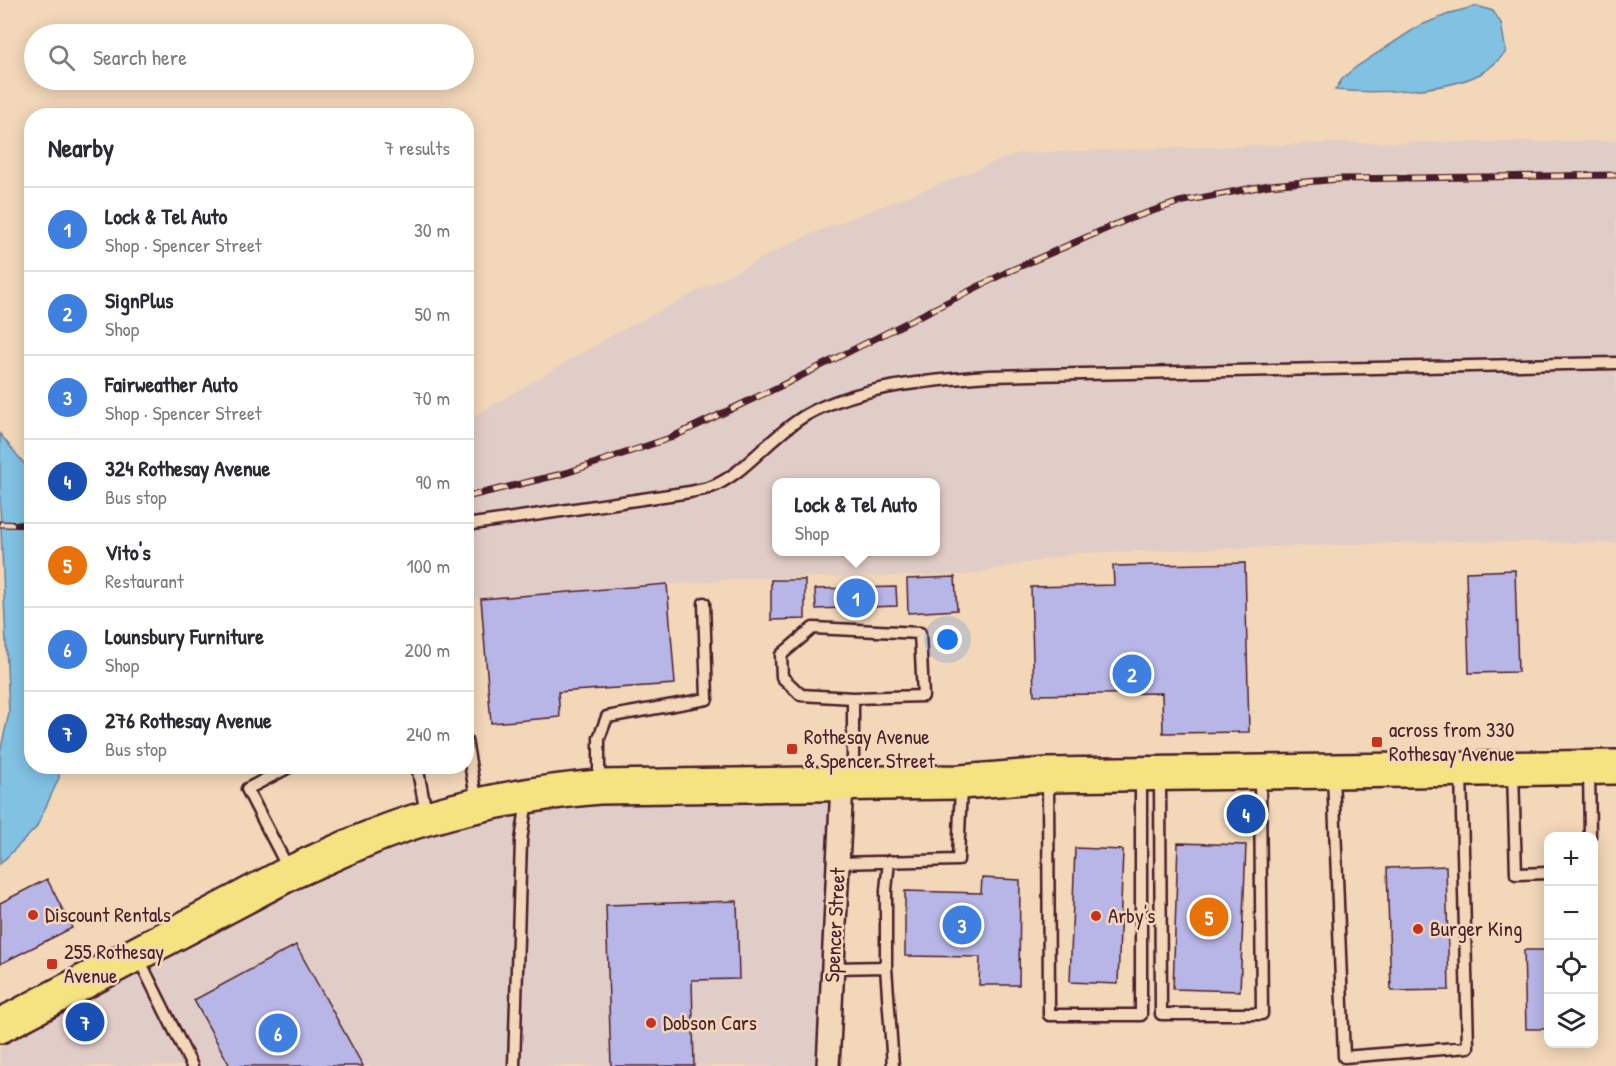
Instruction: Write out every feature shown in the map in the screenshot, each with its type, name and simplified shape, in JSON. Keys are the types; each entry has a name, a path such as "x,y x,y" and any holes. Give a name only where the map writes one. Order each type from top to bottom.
{"main road":[{"path":"0,1026 290,873 355,844 427,818 555,791 599,787 961,782 1048,775 1603,767"}],"street":[{"name":"Spencer Street","path":"828,1066 838,862 848,784"}],"lane":[{"path":"474,524 690,492 715,486 742,467 786,428 808,414 831,403 887,387 989,376 1616,363"},
{"path":"599,787 599,738 607,717 706,699 704,603"},
{"path":"813,628 920,633 923,696 853,698 801,695 782,677 781,655 813,628"},
{"path":"848,784 853,698"},
{"path":"1591,832 1603,767"},
{"path":"1513,768 1516,874 1544,873"},
{"path":"1333,771 1344,1057 1468,1047 1460,769"},
{"path":"1150,774 1161,1014 1262,1014 1260,772"},
{"path":"276,774 247,789 290,873"},
{"path":"419,774 427,818"},
{"path":"472,774 478,806"},
{"path":"1048,775 1049,1015 1141,1015 1150,774"},
{"path":"838,862 958,860 961,782"},
{"path":"514,1066 521,841 527,796"},
{"path":"889,861 886,890 886,967 892,1066"},
{"path":"136,954 192,1066"},
{"path":"832,968 886,967"}],"shaded area":[{"path":"1616,141 1616,543 1460,541 1078,553 964,575 755,578 474,598 474,416 613,335 803,237 1019,153 1330,143"},
{"path":"842,784 828,1066 0,1066 0,1026 290,873 478,806"}],"water":[{"path":"1477,6 1493,11 1501,23 1506,52 1485,71 1453,83 1412,90 1370,92 1335,90 1343,78 1356,67 1419,26 1454,12"},
{"path":"0,434 24,464 24,774 59,774 36,828 0,864 0,752 9,713 0,505"}],"building":[{"path":"1245,563 1249,732 1163,733 1162,693 1034,695 1031,587 1114,585 1113,566"},
{"path":"1515,570 1518,672 1469,673 1466,572"},
{"path":"955,577 957,610 908,613 907,579"},
{"path":"771,580 805,580 805,619 771,620"},
{"path":"667,584 675,684 558,692 560,717 491,723 481,599"},
{"path":"896,587 897,606 816,609 815,589"},
{"path":"1178,843 1246,845 1240,991 1173,989"},
{"name":"Arby's","path":"1075,848 1123,850 1118,984 1070,982"},
{"name":"Burger King","path":"1446,866 1449,990 1391,991 1387,868"},
{"path":"982,878 1020,880 1019,985 979,985 980,957 905,956 905,891 981,893"},
{"name":"Discount Rentals","path":"47,879 72,928 0,964 0,903"},
{"name":"Dobson Cars","path":"737,901 739,979 692,980 694,1066 611,1066 606,905"},
{"path":"296,945 363,1066 230,1066 194,1000"},
{"path":"1524,950 1544,950 1544,1029 1526,1029"}],"railway":[{"path":"474,495 566,473 670,438 789,382 1005,273 1126,220 1179,202 1269,185 1340,179 1616,175"},
{"path":"0,524 24,525"}],"place":[{"name":"Lock & Tel Auto","path":"856,598"},
{"name":"SignPlus","path":"1132,674"},
{"name":"across from 330 Rothesay Avenue","path":"1377,742"},
{"name":"Rothesay Avenue & Spencer Street","path":"792,749"},
{"name":"324 Rothesay Avenue","path":"1246,814"},
{"name":"Discount Rentals","path":"33,915"},
{"name":"Arby's","path":"1096,916"},
{"name":"Vito's","path":"1209,917"},
{"name":"Fairweather Auto","path":"962,925"},
{"name":"Burger King","path":"1418,929"},
{"name":"255 Rothesay Avenue","path":"52,964"},
{"name":"276 Rothesay Avenue","path":"85,1022"},
{"name":"Dobson Cars","path":"651,1023"},
{"name":"Lounsbury Furniture","path":"278,1033"}]}
